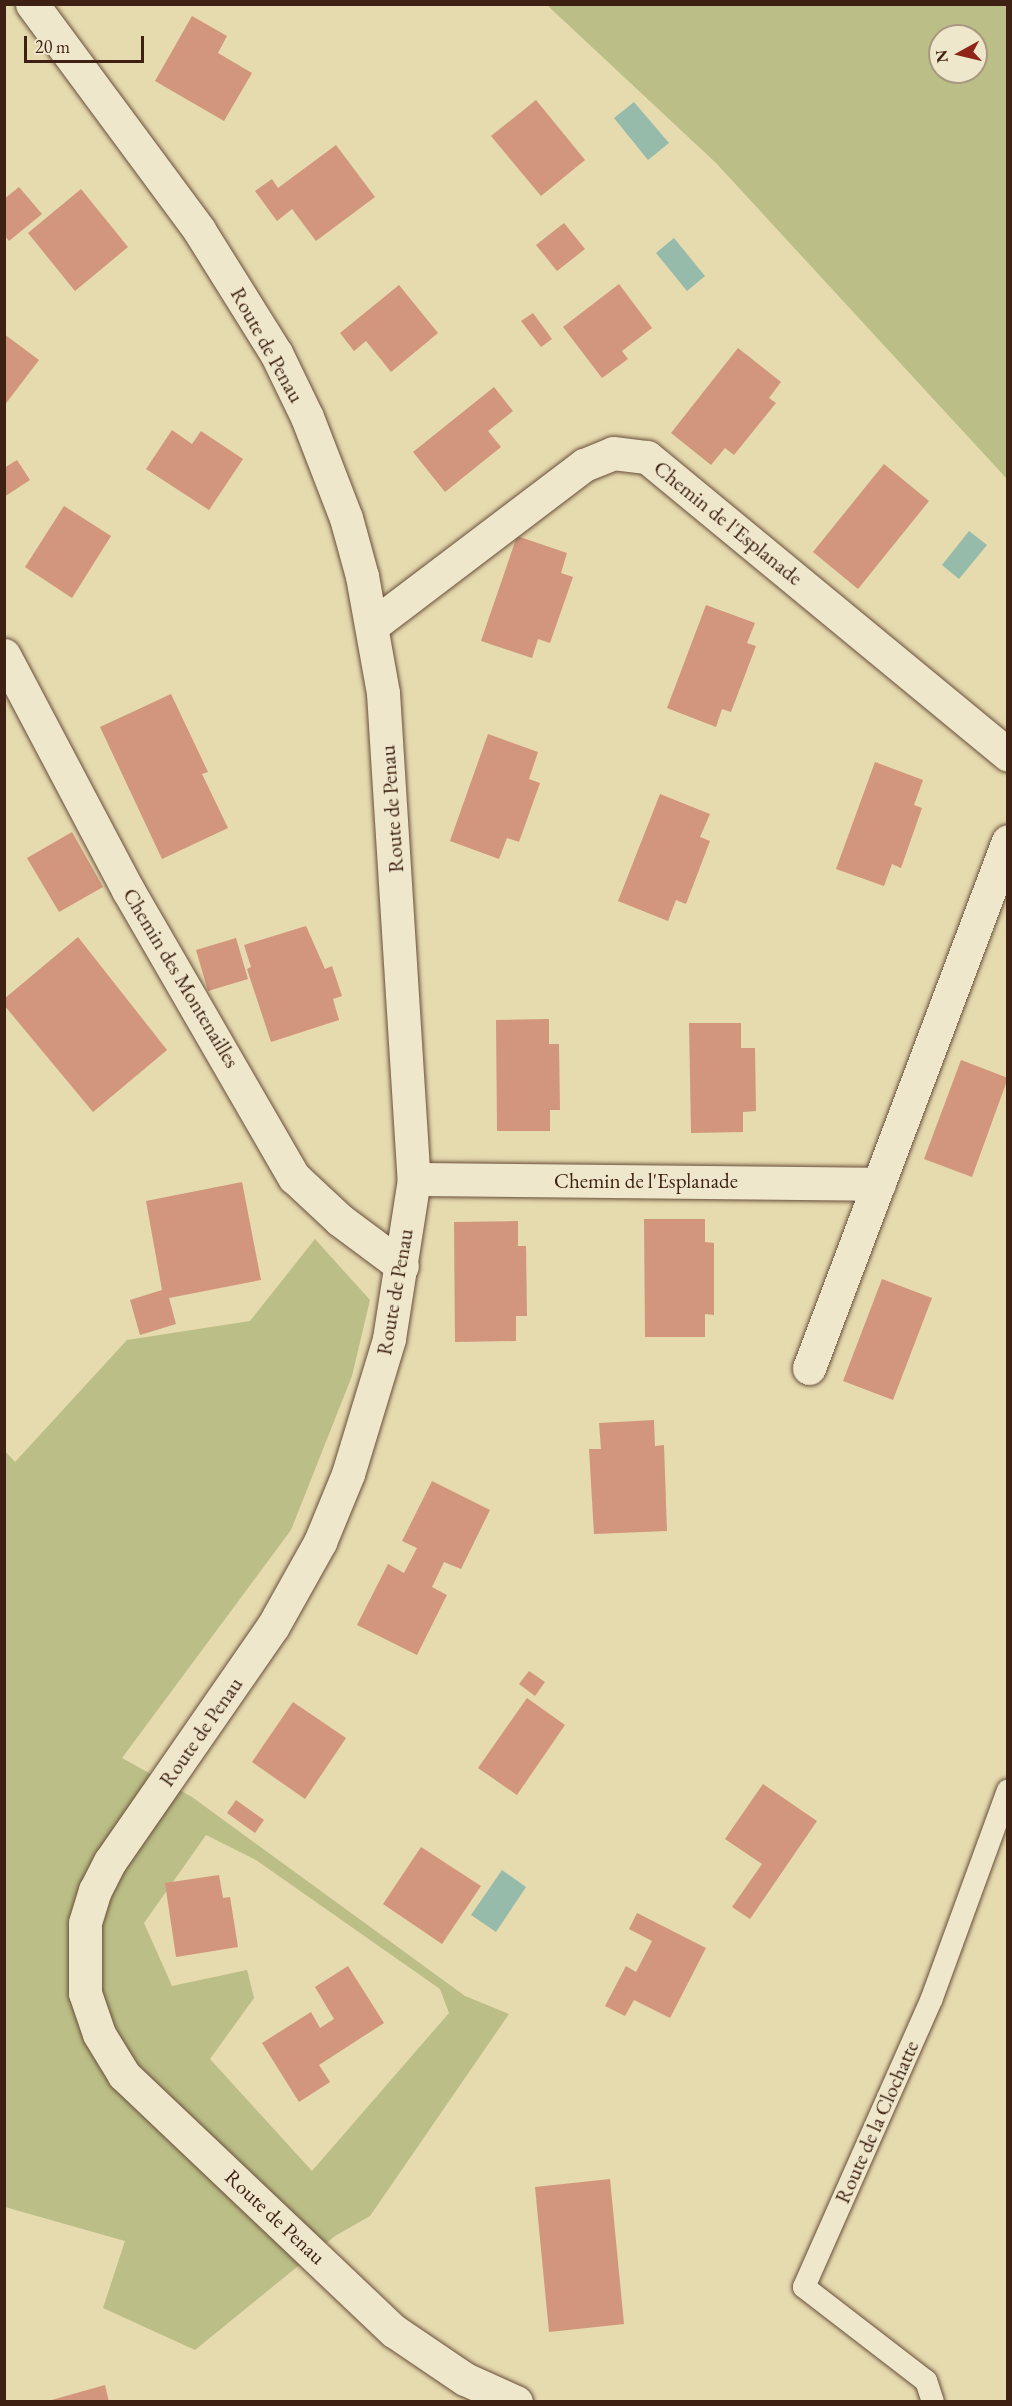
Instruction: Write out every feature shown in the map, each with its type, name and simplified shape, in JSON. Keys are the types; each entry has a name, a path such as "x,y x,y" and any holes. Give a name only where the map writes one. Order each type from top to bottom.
{"street":[{"name":"Route de Penau","path":"32,4 199,230 276,353 307,417 346,518 372,625 390,760 414,1179 402,1266 374,1398 320,1542 273,1626 110,1861 95,1890 85,1923 82,1956 86,1993 99,2034 133,2083 394,2331 465,2379 516,2402"},
{"name":"Chemin de l'Esplanade","path":"372,625 584,465 613,453 647,457 1008,755"},
{"name":"Chemin des Montenailles","path":"4,655 128,890 294,1177 340,1220 402,1266"},
{"path":"809,1368 1008,841"},
{"name":"Chemin de l'Esplanade","path":"414,1179 879,1184"}],"lane":[{"name":"Route de la Clochatte","path":"933,2402 927,2381 804,2287 932,1998 1008,1790"}],"green space":[{"path":"547,5 1007,5 1007,479 716,163"},
{"path":"315,1239 370,1300 352,1376 291,1530 122,1758 192,1797 465,1996 509,2014 370,2216 335,2236 195,2350 103,2308 125,2241 5,2207 4,1450 15,1462 127,1340 250,1321","holes":["206,1835 256,1860 440,1989 449,2013 312,2171 210,2059 254,1998 247,1970 172,1986 144,1923"]}],"shaded area":[{"path":"634,102 669,143 648,160 614,118"},
{"path":"674,238 705,276 687,291 656,253"},
{"path":"969,531 987,545 959,579 942,565"},
{"path":"502,1870 526,1887 496,1932 471,1915"}],"building":[{"path":"192,16 227,36 218,53 252,73 224,121 155,81"},
{"path":"536,100 585,160 541,196 491,136"},
{"path":"336,145 375,197 316,241 292,209 277,221 255,191 272,179 278,188"},
{"path":"19,187 42,214 9,241 4,235 4,199"},
{"path":"81,189 128,247 75,291 28,233"},
{"path":"564,223 585,249 557,271 536,245"},
{"path":"619,284 652,328 622,351 628,359 602,378 563,327"},
{"path":"399,285 438,333 391,372 366,341 354,351 340,333"},
{"path":"533,313 552,339 541,347 521,321"},
{"path":"4,334 39,360 4,406"},
{"path":"738,348 781,382 769,398 776,403 734,455 725,448 711,465 671,433"},
{"path":"494,387 513,411 488,431 501,447 445,492 413,452"},
{"path":"172,430 192,444 201,431 243,459 209,510 146,469"},
{"path":"17,460 30,480 4,497 4,468"},
{"path":"884,464 929,501 858,589 813,552"},
{"path":"64,506 111,536 72,598 25,567"},
{"path":"517,536 567,553 561,573 573,577 550,643 538,639 532,658 481,641"},
{"path":"706,605 755,623 747,643 756,646 731,712 722,709 716,727 667,708"},
{"path":"171,694 208,772 202,774 228,828 162,859 100,727"},
{"path":"488,734 538,752 529,779 540,783 519,842 507,838 499,859 450,841"},
{"path":"875,762 923,780 914,805 922,808 901,868 892,864 884,886 836,869"},
{"path":"660,794 710,814 700,837 710,841 686,904 676,900 668,921 618,901"},
{"path":"72,832 103,887 59,912 27,858"},
{"path":"306,926 325,969 332,966 342,996 333,999 339,1020 271,1042 247,969 251,967 244,945"},
{"path":"78,937 167,1050 93,1112 4,1005 4,999"},
{"path":"236,938 248,979 208,991 196,950"},
{"path":"549,1019 549,1044 559,1044 560,1110 550,1110 550,1131 497,1131 496,1020"},
{"path":"689,1023 741,1023 741,1048 755,1048 756,1111 743,1112 743,1132 691,1133"},
{"path":"961,1060 1008,1078 972,1177 924,1159"},
{"path":"242,1182 261,1280 169,1298 176,1324 140,1335 130,1300 162,1290 146,1201"},
{"path":"644,1219 705,1219 705,1242 714,1243 714,1315 705,1314 705,1337 645,1337"},
{"path":"518,1221 518,1246 526,1246 527,1316 516,1316 516,1341 455,1342 454,1222"},
{"path":"882,1279 932,1298 893,1400 843,1381"},
{"path":"654,1420 655,1446 664,1445 667,1531 594,1534 589,1449 601,1449 599,1423"},
{"path":"432,1481 490,1510 461,1569 444,1562 432,1587 447,1595 417,1655 357,1625 388,1564 404,1573 417,1548 402,1541"},
{"path":"529,1671 545,1682 535,1696 519,1684"},
{"path":"527,1698 565,1725 517,1795 478,1768"},
{"path":"293,1702 346,1738 305,1799 252,1762"},
{"path":"763,1784 817,1821 750,1919 732,1907 762,1864 725,1839"},
{"path":"236,1800 264,1820 255,1833 227,1813"},
{"path":"421,1847 481,1886 442,1944 383,1904"},
{"path":"219,1875 223,1898 230,1897 238,1947 176,1957 165,1883"},
{"path":"637,1913 706,1948 670,2018 634,2000 625,2016 605,2006 626,1966 636,1972 652,1941 629,1929"},
{"path":"348,1966 384,2023 319,2065 330,2082 299,2102 262,2043 311,2012 320,2028 334,2019 315,1987"},
{"path":"610,2179 624,2324 549,2332 535,2187"},
{"path":"105,2385 109,2402 48,2402 48,2401"}]}
